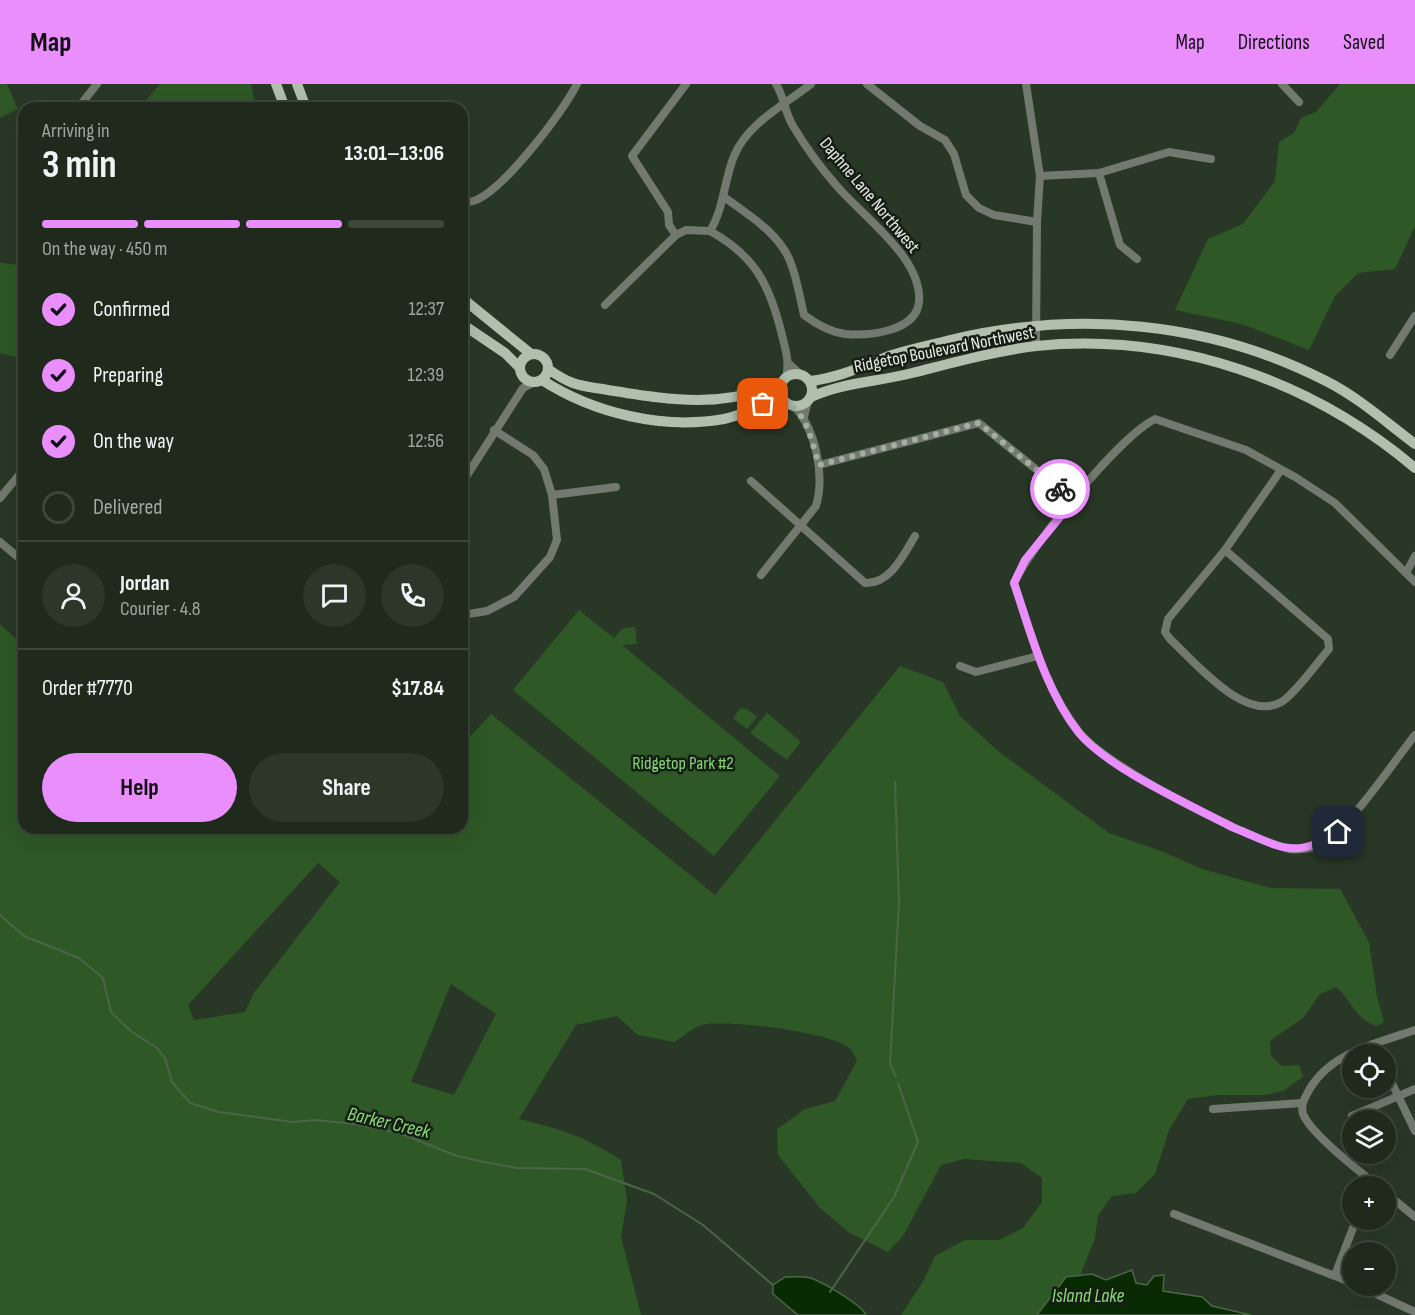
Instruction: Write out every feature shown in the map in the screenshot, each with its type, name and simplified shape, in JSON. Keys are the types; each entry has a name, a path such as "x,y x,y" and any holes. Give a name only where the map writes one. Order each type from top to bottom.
{"main road":[{"path":"276,84 283,102"},
{"path":"297,84 304,102"},
{"path":"468,303 531,354 544,358 548,369 574,386 682,402 748,396 800,374 810,381 810,399 790,404 763,404 723,419 691,422 666,421 622,414 573,398 539,381 522,378 505,353 468,328"},
{"name":"Ridgetop Boulevard Northwest","path":"810,381 834,378 896,354 951,340 1037,324 1120,324 1152,327 1185,332 1246,348 1328,382 1415,444"},
{"name":"Ridgetop Boulevard Northwest","path":"810,399 847,384 889,379 1036,346 1137,347 1193,356 1252,373 1316,400 1351,421 1415,468"},
{"path":"522,378 523,359 531,354"},
{"path":"539,381 548,369"},
{"path":"784,380 780,393 790,404"}],"street":[{"path":"83,102 97,84"},
{"path":"468,202 476,200 499,184 564,109 578,84"},
{"path":"676,235 669,225 668,212 633,156 686,84"},
{"name":"Daphne Lane Northwest","path":"724,197 758,222 775,239 790,260 804,315 816,324 844,334 878,332 904,324 913,317 919,302 915,279 905,260 895,245 836,185 792,125 776,84"},
{"path":"710,231 724,197 734,156 767,115 811,84"},
{"path":"867,84 884,99 945,140 954,154 966,195 979,208 994,215 1037,222"},
{"path":"1026,84 1040,176 1037,222 1036,346"},
{"path":"1282,84 1299,102"},
{"path":"1040,176 1099,173 1168,152 1211,159"},
{"path":"1099,173 1120,245 1137,259"},
{"path":"606,305 676,235 686,230 710,231 745,255 765,283 773,299 789,364 784,380"},
{"path":"1390,355 1415,316"},
{"path":"789,364 800,374"},
{"path":"468,473 522,378"},
{"path":"804,417 810,399"},
{"path":"761,575 816,506 820,494 819,465 804,417 790,404"},
{"path":"1415,582 1411,571 1335,503 1246,450 1155,419 1143,425 1124,443 1074,500 1025,560 1014,583 1038,656 1056,695 1080,734 1110,761 1234,828 1291,850 1316,846 1338,832 1415,735"},
{"path":"819,465 979,423 1074,500"},
{"path":"468,614 487,611 514,597 550,557 556,540 552,495 540,462 494,430"},
{"path":"1225,550 1328,639 1329,649 1284,700 1273,705 1261,707 1228,694 1166,632 1168,619 1225,550 1281,470"},
{"path":"0,498 18,476"},
{"path":"751,481 865,583 877,584 883,579 902,558 915,536"},
{"path":"552,495 616,487"},
{"path":"0,542 18,557"},
{"path":"1411,571 1415,556"},
{"path":"960,666 976,672 1038,656"},
{"path":"1374,1044 1415,1030"},
{"path":"1342,1058 1332,1062 1318,1077 1302,1103 1303,1115 1317,1132 1363,1176"},
{"path":"1365,1110 1415,1089"},
{"path":"1396,1091 1415,1131"},
{"path":"1213,1109 1302,1103"},
{"path":"1396,1201 1415,1217"},
{"path":"1174,1214 1342,1278"},
{"path":"1335,1275 1352,1230"},
{"path":"1381,1296 1415,1312"}],"green space":[{"path":"0,84 7,84 18,109 0,118"},
{"path":"160,84 251,84 255,102 144,102"},
{"path":"1340,84 1415,84 1415,226 1395,269 1358,273 1335,296 1309,350 1242,324 1175,310 1208,239 1243,224 1275,181 1279,142 1294,133 1301,118 1316,112"},
{"path":"0,263 18,264 18,358 0,353"},
{"name":"Ridgetop Park #2","path":"579,610 614,638 623,628 635,627 637,644 622,645 780,776 714,856 513,690"},
{"path":"0,624 18,640 18,834 468,834 468,739 491,714 715,895 900,666 943,682 960,716 998,751 1109,833 1161,851 1202,869 1271,888 1340,889 1369,942 1377,997 1384,1022 1376,1026 1362,1018 1336,987 1320,994 1303,1018 1270,1041 1271,1056 1282,1066 1299,1065 1303,1077 1283,1091 1265,1095 1217,1095 1188,1099 1169,1130 1155,1174 1136,1193 1112,1196 1098,1216 1095,1238 1080,1276 1066,1277 1037,1315 901,1315 924,1280 935,1256 965,1240 999,1240 1023,1228 1042,1202 1042,1178 1021,1163 964,1159 941,1165 903,1236 888,1252 848,1232 820,1208 778,1155 777,1129 805,1109 835,1101 857,1061 850,1049 824,1037 755,1025 702,1025 674,1042 638,1035 617,1016 576,1025 519,1119 572,1134 621,1160 627,1200 621,1237 641,1315 0,1315","holes":["318,863 340,882 254,993 245,1012 194,1020 188,1005","451,984 496,1014 454,1095 411,1082"]},
{"path":"741,708 747,709 757,717 747,729 733,718"},
{"path":"767,713 799,740 800,743 787,760 750,733"}],"water":[{"name":"Island Lake","path":"1132,1270 1136,1283 1147,1285 1154,1276 1164,1275 1163,1291 1202,1297 1212,1306 1251,1315 1037,1315 1066,1277 1092,1274 1106,1280"},
{"path":"785,1277 804,1277 815,1280 849,1300 866,1315 798,1315 773,1294 773,1285"}],"waterway":[{"path":"895,782 899,902 890,1064 896,1077"},
{"name":"Barker Creek","path":"0,915 24,936 79,958 103,978 111,1012 132,1032 157,1048 165,1058 172,1082 190,1103 219,1112 293,1122 315,1120 355,1124 399,1133 457,1156 517,1168 585,1169 654,1194 703,1225 773,1285"},
{"path":"830,1292 894,1197 918,1142 898,1083"}],"way so far":[{"path":"763,404 785,402 794,406 804,417 819,465 956,427 979,423 1060,489"}],"route":[{"path":"1060,489 1074,500 1025,560 1014,583 1038,656 1056,695 1080,734 1110,761 1234,828 1291,850 1316,846 1338,832"}]}
